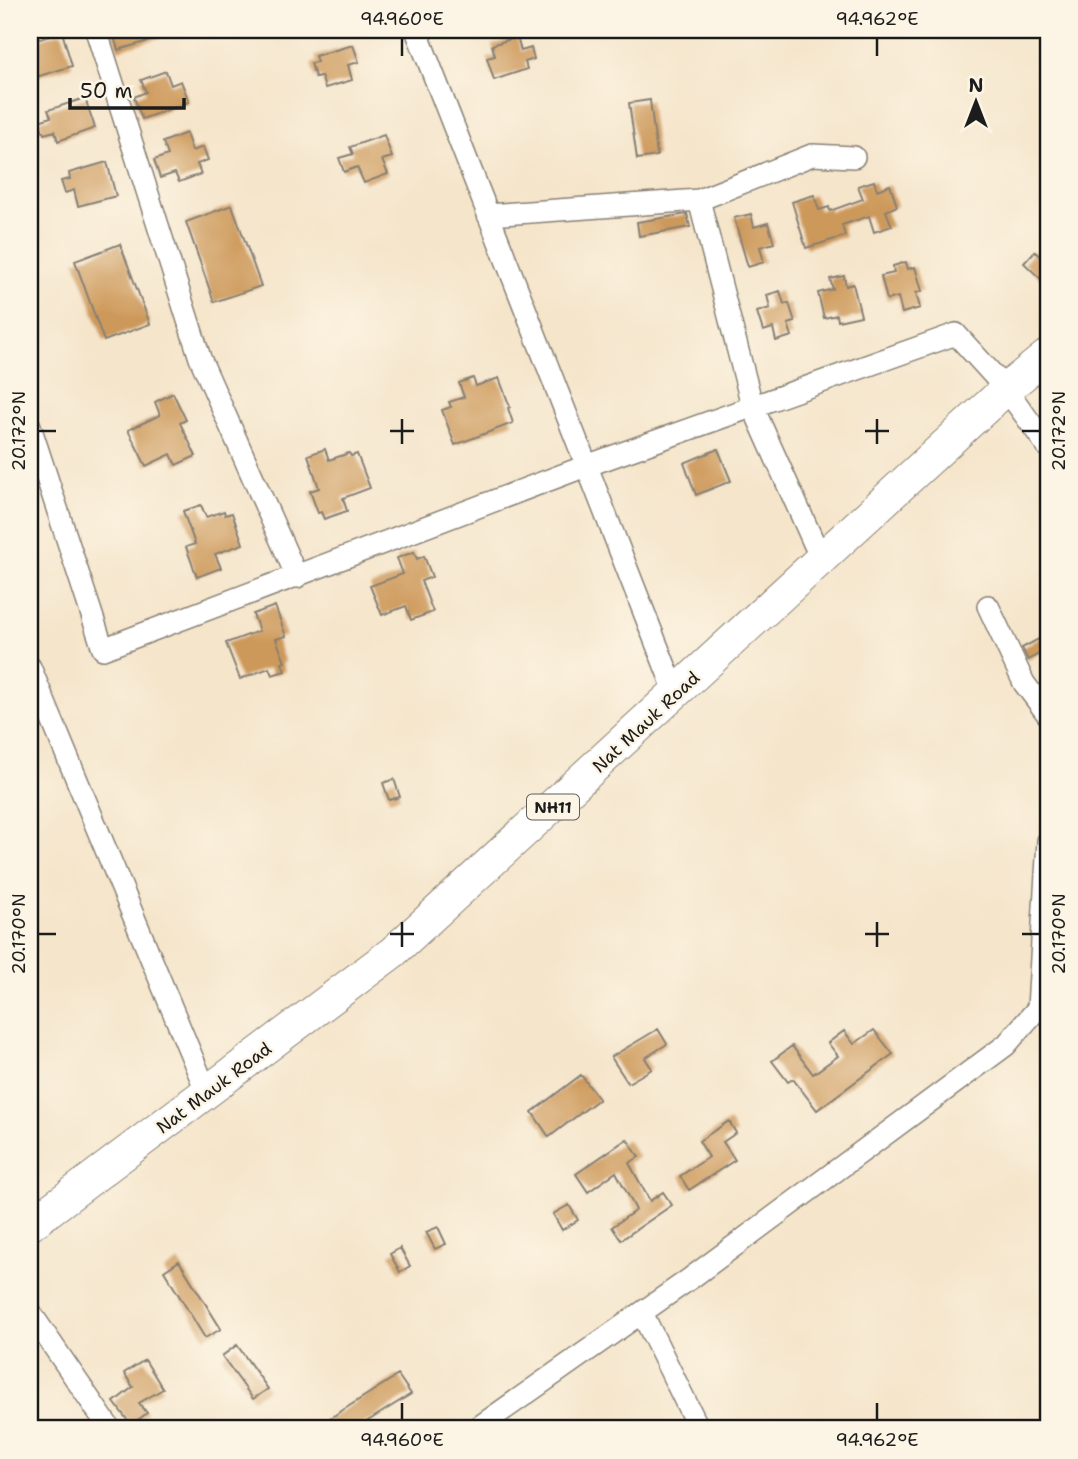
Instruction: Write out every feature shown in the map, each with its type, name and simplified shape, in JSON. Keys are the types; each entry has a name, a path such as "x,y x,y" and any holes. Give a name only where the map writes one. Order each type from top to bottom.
{"highway":[{"name":"Nat Mauk Road","path":"30,1225 394,952 1006,389 1048,355"}],"street":[{"path":"96,30 200,358 297,576"},
{"path":"416,30 676,695"},
{"path":"488,215 699,200 812,155 854,157"},
{"path":"699,200 752,405 821,559"},
{"path":"30,426 103,649 586,466 956,334 1006,389 1048,447"},
{"path":"988,606 1024,683 1048,715"},
{"path":"30,667 206,1093"},
{"path":"476,1429 642,1312 1006,1045 1038,1008 1048,842"},
{"path":"30,1312 110,1429"},
{"path":"642,1312 699,1429"}],"building":[{"path":"112,30 176,30 176,33 118,50"},
{"path":"62,32 72,66 36,77 30,59 30,42"},
{"path":"517,37 521,51 531,48 534,59 525,62 527,69 494,80 487,58 495,56 492,45"},
{"path":"353,45 359,62 348,65 352,80 325,88 321,76 315,77 311,63 317,62 315,56"},
{"path":"166,71 171,85 181,81 189,102 142,119 134,97 146,92 141,80"},
{"path":"85,98 95,128 58,141 55,131 44,134 39,121 51,117 48,110"},
{"path":"650,100 657,156 637,159 629,103"},
{"path":"186,133 192,151 203,147 208,160 197,164 201,174 179,182 175,173 160,178 154,160 168,155 163,142"},
{"path":"384,135 392,157 382,160 388,174 364,183 357,167 344,172 339,158 353,154 350,147"},
{"path":"107,162 116,196 78,206 74,190 65,193 61,181 70,179 69,173"},
{"path":"874,181 877,190 890,185 897,206 886,211 892,226 874,232 869,216 842,225 845,236 806,248 792,202 814,195 819,210 829,207 830,211 863,199 858,186"},
{"path":"232,205 261,286 214,302 186,222"},
{"path":"687,214 690,227 639,236 637,222"},
{"path":"751,214 754,227 768,223 774,243 760,247 764,262 748,267 734,218"},
{"path":"120,244 150,324 104,341 75,261"},
{"path":"1035,251 1048,263 1048,286 1024,263"},
{"path":"906,262 908,269 915,267 922,291 916,293 920,308 902,313 898,297 887,300 881,276 894,273 893,266"},
{"path":"844,276 846,286 853,284 861,316 838,321 837,315 824,318 818,293 833,289 830,279"},
{"path":"780,291 784,304 789,303 795,322 788,324 792,336 776,341 773,328 763,331 757,312 770,308 767,295"},
{"path":"473,378 476,386 499,378 513,423 455,445 442,410 451,407 449,402 464,397 459,383"},
{"path":"173,393 186,420 180,423 196,456 176,465 171,454 146,466 128,430 160,415 155,402"},
{"path":"325,449 329,460 349,453 351,456 357,454 370,488 343,498 347,511 324,519 321,512 318,513 310,491 319,488 308,455"},
{"path":"718,449 731,481 696,495 684,463"},
{"path":"201,505 206,517 224,511 225,515 232,513 243,544 215,554 221,568 197,577 186,547 195,544 183,511"},
{"path":"414,552 417,559 424,556 432,577 421,581 433,612 411,620 406,606 382,615 370,586 403,574 397,558"},
{"path":"275,606 286,636 276,639 285,662 282,663 285,671 272,675 269,668 240,679 226,643 259,631 253,614"},
{"path":"1048,634 1048,649 1028,660 1022,648"},
{"path":"394,779 400,797 389,800 383,783"},
{"path":"658,1029 667,1044 645,1058 652,1069 628,1083 611,1057"},
{"path":"874,1030 893,1054 817,1110 793,1079 788,1082 772,1061 792,1046 813,1074 838,1056 828,1043 844,1031 854,1044"},
{"path":"581,1075 599,1099 549,1137 532,1112"},
{"path":"729,1121 736,1133 723,1142 735,1160 689,1190 680,1176 709,1157 699,1141"},
{"path":"627,1139 639,1157 629,1163 650,1201 663,1192 672,1205 621,1240 612,1227 636,1210 616,1172 588,1192 576,1174"},
{"path":"569,1205 578,1220 562,1230 553,1214"},
{"path":"438,1227 446,1244 435,1249 426,1232"},
{"path":"400,1248 410,1266 400,1272 390,1254"},
{"path":"179,1261 221,1329 205,1338 164,1271"},
{"path":"237,1345 268,1389 253,1399 222,1356"},
{"path":"145,1360 163,1389 139,1403 147,1413 131,1425 114,1402 133,1387 124,1373"},
{"path":"398,1375 411,1394 355,1429 313,1429"}]}
